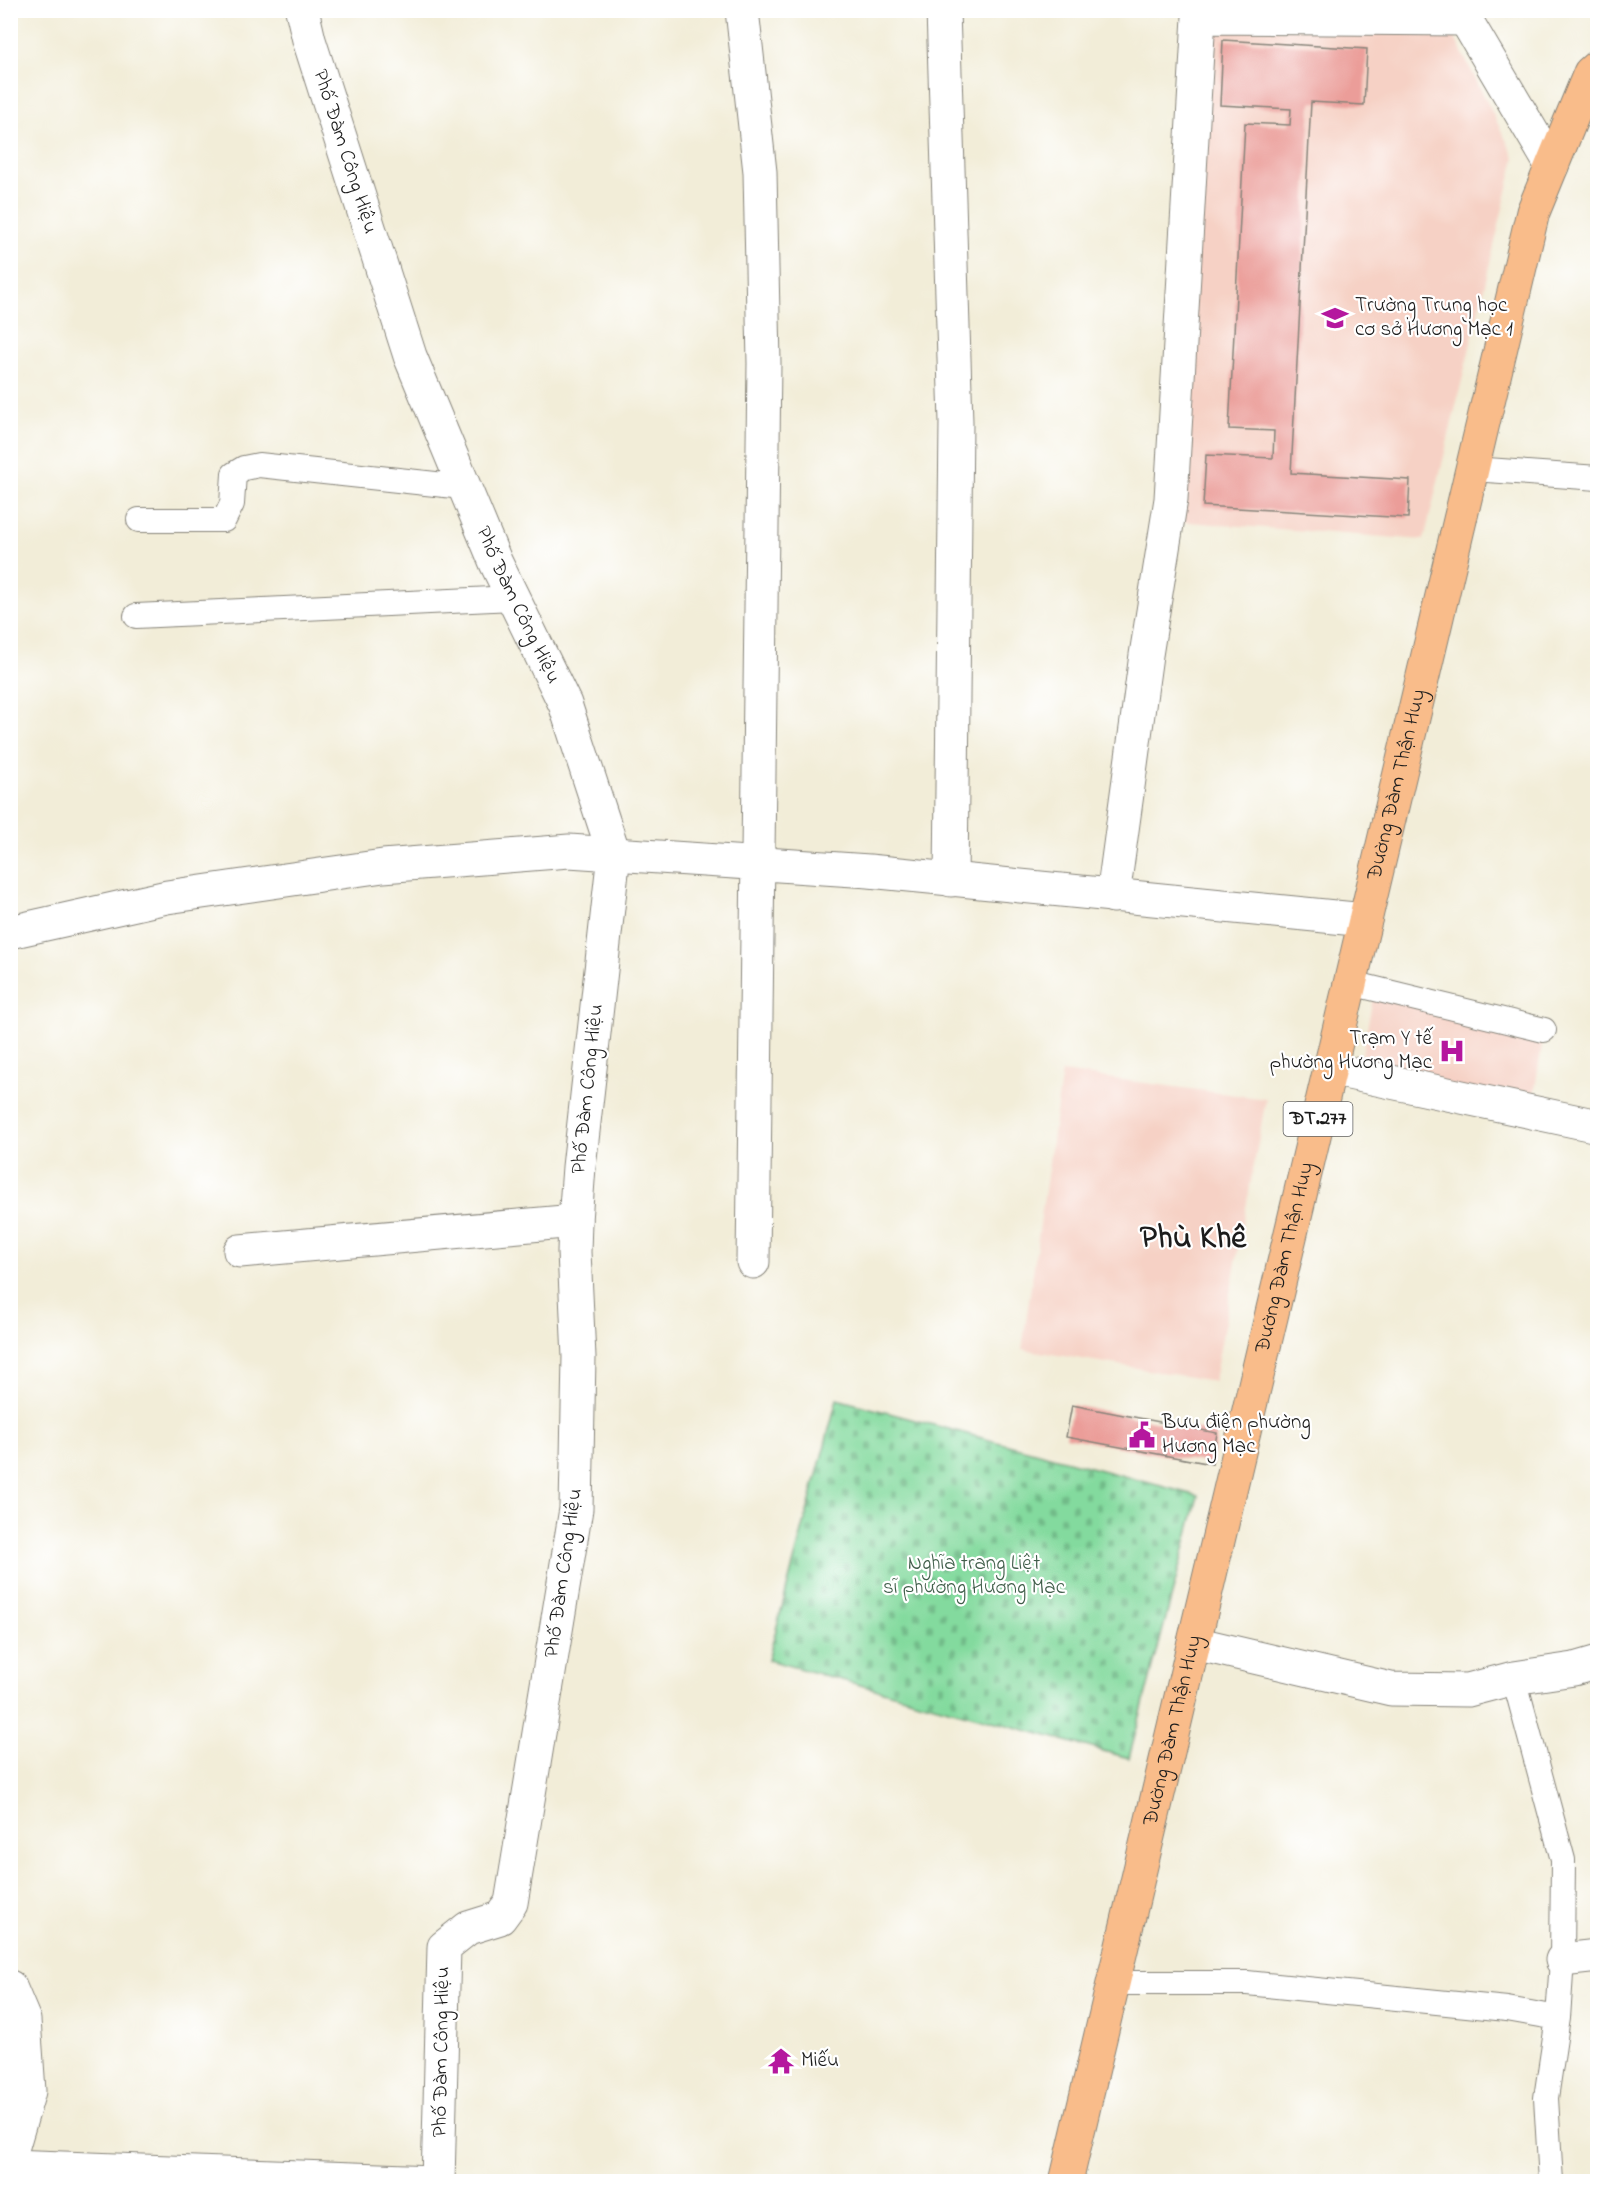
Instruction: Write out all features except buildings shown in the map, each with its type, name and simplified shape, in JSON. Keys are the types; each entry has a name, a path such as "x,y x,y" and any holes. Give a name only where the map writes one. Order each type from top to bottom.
{"main road":[{"name":"Đường Đàm Thận Huy","path":"1066,2181 1533,212 1590,73 1598,66"}],"street":[{"name":"Phố Đàm Công Hiệu","path":"302,10 309,40 410,356 513,598 565,704 614,854 575,1221 574,1252 579,1357 576,1509 512,1903 500,1918 468,1928 444,1947 438,2181"},
{"path":"742,10 760,172 764,351 753,1262"},
{"path":"943,10 956,422 951,880"},
{"path":"1113,896 1146,655 1171,499 1199,17 1462,15 1552,166"},
{"path":"10,933 166,897 383,866 569,851 869,871 1365,920"},
{"path":"1330,1069 1598,1126"},
{"path":"240,1251 575,1221"},
{"path":"1194,1643 1391,1689 1468,1690 1514,1678 1574,1669 1598,1662"},
{"path":"1562,1960 1598,1956"},
{"path":"10,1988 24,2020 29,2091 10,2156"},
{"path":"10,2166 433,2181"}],"lane":[{"path":"139,520 224,520 232,504 234,474 244,468 259,465 464,487"},
{"path":"1473,469 1598,478"},
{"path":"136,616 513,598"},
{"path":"1351,983 1544,1030"},
{"path":"1514,1678 1563,1860 1562,1960 1558,2018 1546,2098 1551,2181"},
{"path":"1113,1983 1247,1983 1507,2009 1558,2018"}],"shaded area":[{"name":"Trường Trung học cơ sở Hương Mạc 1","path":"1221,28 1451,30 1515,158 1424,540 1176,521 1213,37"},
{"name":"Trạm Y tế phường Hương Mạc","path":"1374,993 1544,1032 1532,1107 1359,1069"},
{"path":"1062,1072 1266,1099 1214,1381 1022,1349"}],"green space":[{"name":"Nghĩa trang Liệt sĩ phường Hương Mạc","path":"837,1399 1198,1496 1129,1758 768,1660"}],"place":[{"name":"Trường Trung học cơ sở Hương Mạc 1","path":"1335,318"},
{"name":"Trạm Y tế phường Hương Mạc","path":"1452,1051"},
{"name":"Bưu điện phường Hương Mạc","path":"1142,1435"},
{"name":"Miếu","path":"781,2061"}],"district":[{"name":"Phù Khê","path":"1193,1239"}]}
